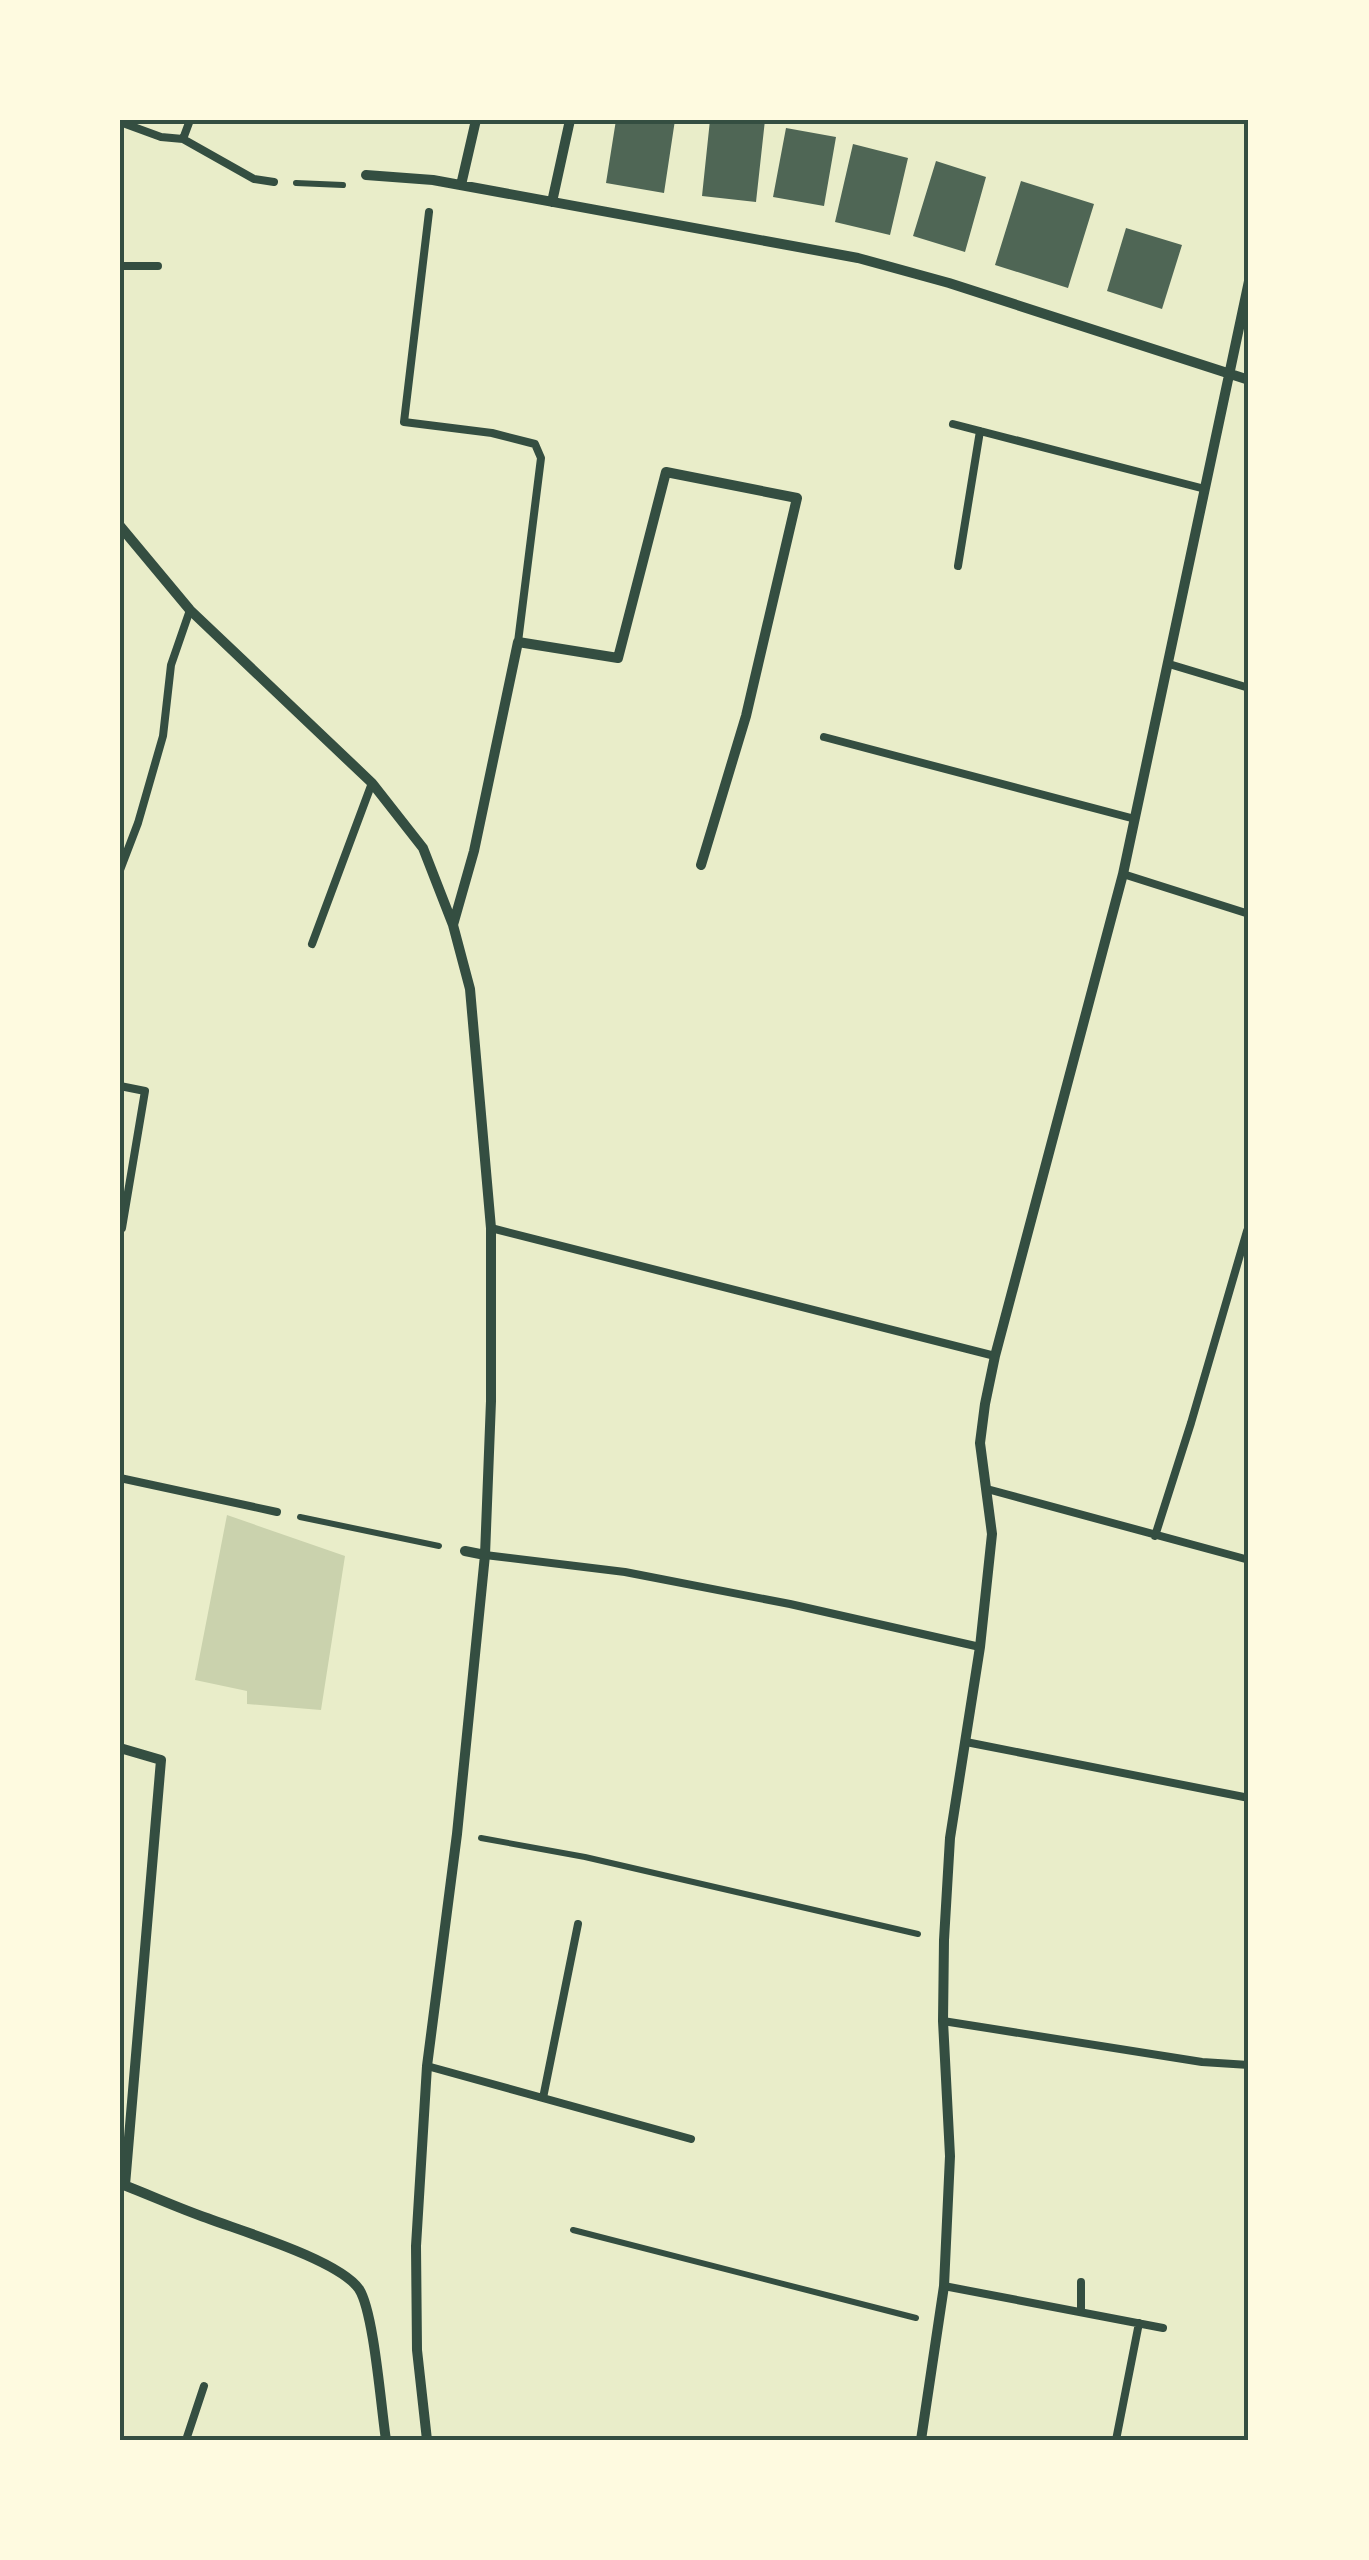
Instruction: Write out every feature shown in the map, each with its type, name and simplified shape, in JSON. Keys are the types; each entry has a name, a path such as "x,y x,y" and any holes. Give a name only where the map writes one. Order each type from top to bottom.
{"street":[{"path":"461,184 476,120"},
{"path":"552,202 570,120"},
{"path":"366,176 461,184 858,258 949,283 1249,380"},
{"path":"921,2440 944,2286 950,2156 943,2022 944,1940 950,1838 980,1647 992,1534 980,1443 985,1404 1123,874 1249,281"},
{"path":"453,925 474,851 518,642 618,658 666,472 798,498 746,716 701,865"},
{"path":"120,526 190,610 372,784 423,848 453,925 470,989 491,1228 491,1400 485,1555 457,1834 428,2066 416,2246 417,2350 426,2440"},
{"path":"465,1551 485,1555"},
{"path":"120,1748 161,1760 123,2184 276,2242 341,2272 359,2289 368,2314 386,2440"}],"lane":[{"path":"184,139 190,120"},
{"path":"120,122 161,137 184,139 254,179 274,182"},
{"path":"429,212 404,422 492,433 535,444 541,458 518,642"},
{"path":"120,266 158,266"},
{"path":"954,424 1205,489"},
{"path":"958,566 980,432"},
{"path":"120,870 163,736 171,665 190,610"},
{"path":"1169,664 1249,688"},
{"path":"824,737 1135,819"},
{"path":"312,944 372,784"},
{"path":"1123,874 1249,914"},
{"path":"120,1086 146,1092 122,1228"},
{"path":"491,1228 995,1356"},
{"path":"1155,1536 1249,1231"},
{"path":"120,1478 277,1512"},
{"path":"987,1488 1249,1560"},
{"path":"485,1555 625,1572 980,1647"},
{"path":"966,1742 1249,1798"},
{"path":"543,2098 578,1924"},
{"path":"943,2022 1249,2066"},
{"path":"428,2066 691,2140"},
{"path":"1081,2282 1081,2312"},
{"path":"944,2286 1163,2328"},
{"path":"1116,2440 1139,2323"},
{"path":"186,2440 204,2386"}],"path":[{"path":"274,182 366,186 366,176"},
{"path":"277,1512 465,1551"},
{"path":"457,1834 585,1857 944,1940"},
{"path":"573,2230 938,2323"}],"green space":[{"path":"227,1515 345,1556 321,1710 247,1704 247,1691 195,1680"}],"building":[{"path":"616,120 675,120 664,193 606,183"},
{"path":"710,120 765,120 756,202 702,196"},
{"path":"786,128 836,137 824,206 773,197"},
{"path":"853,144 908,158 890,235 835,222"},
{"path":"936,161 986,177 965,252 913,236"},
{"path":"1021,181 1094,204 1068,288 995,265"},
{"path":"1126,228 1182,245 1162,309 1107,291"}]}
